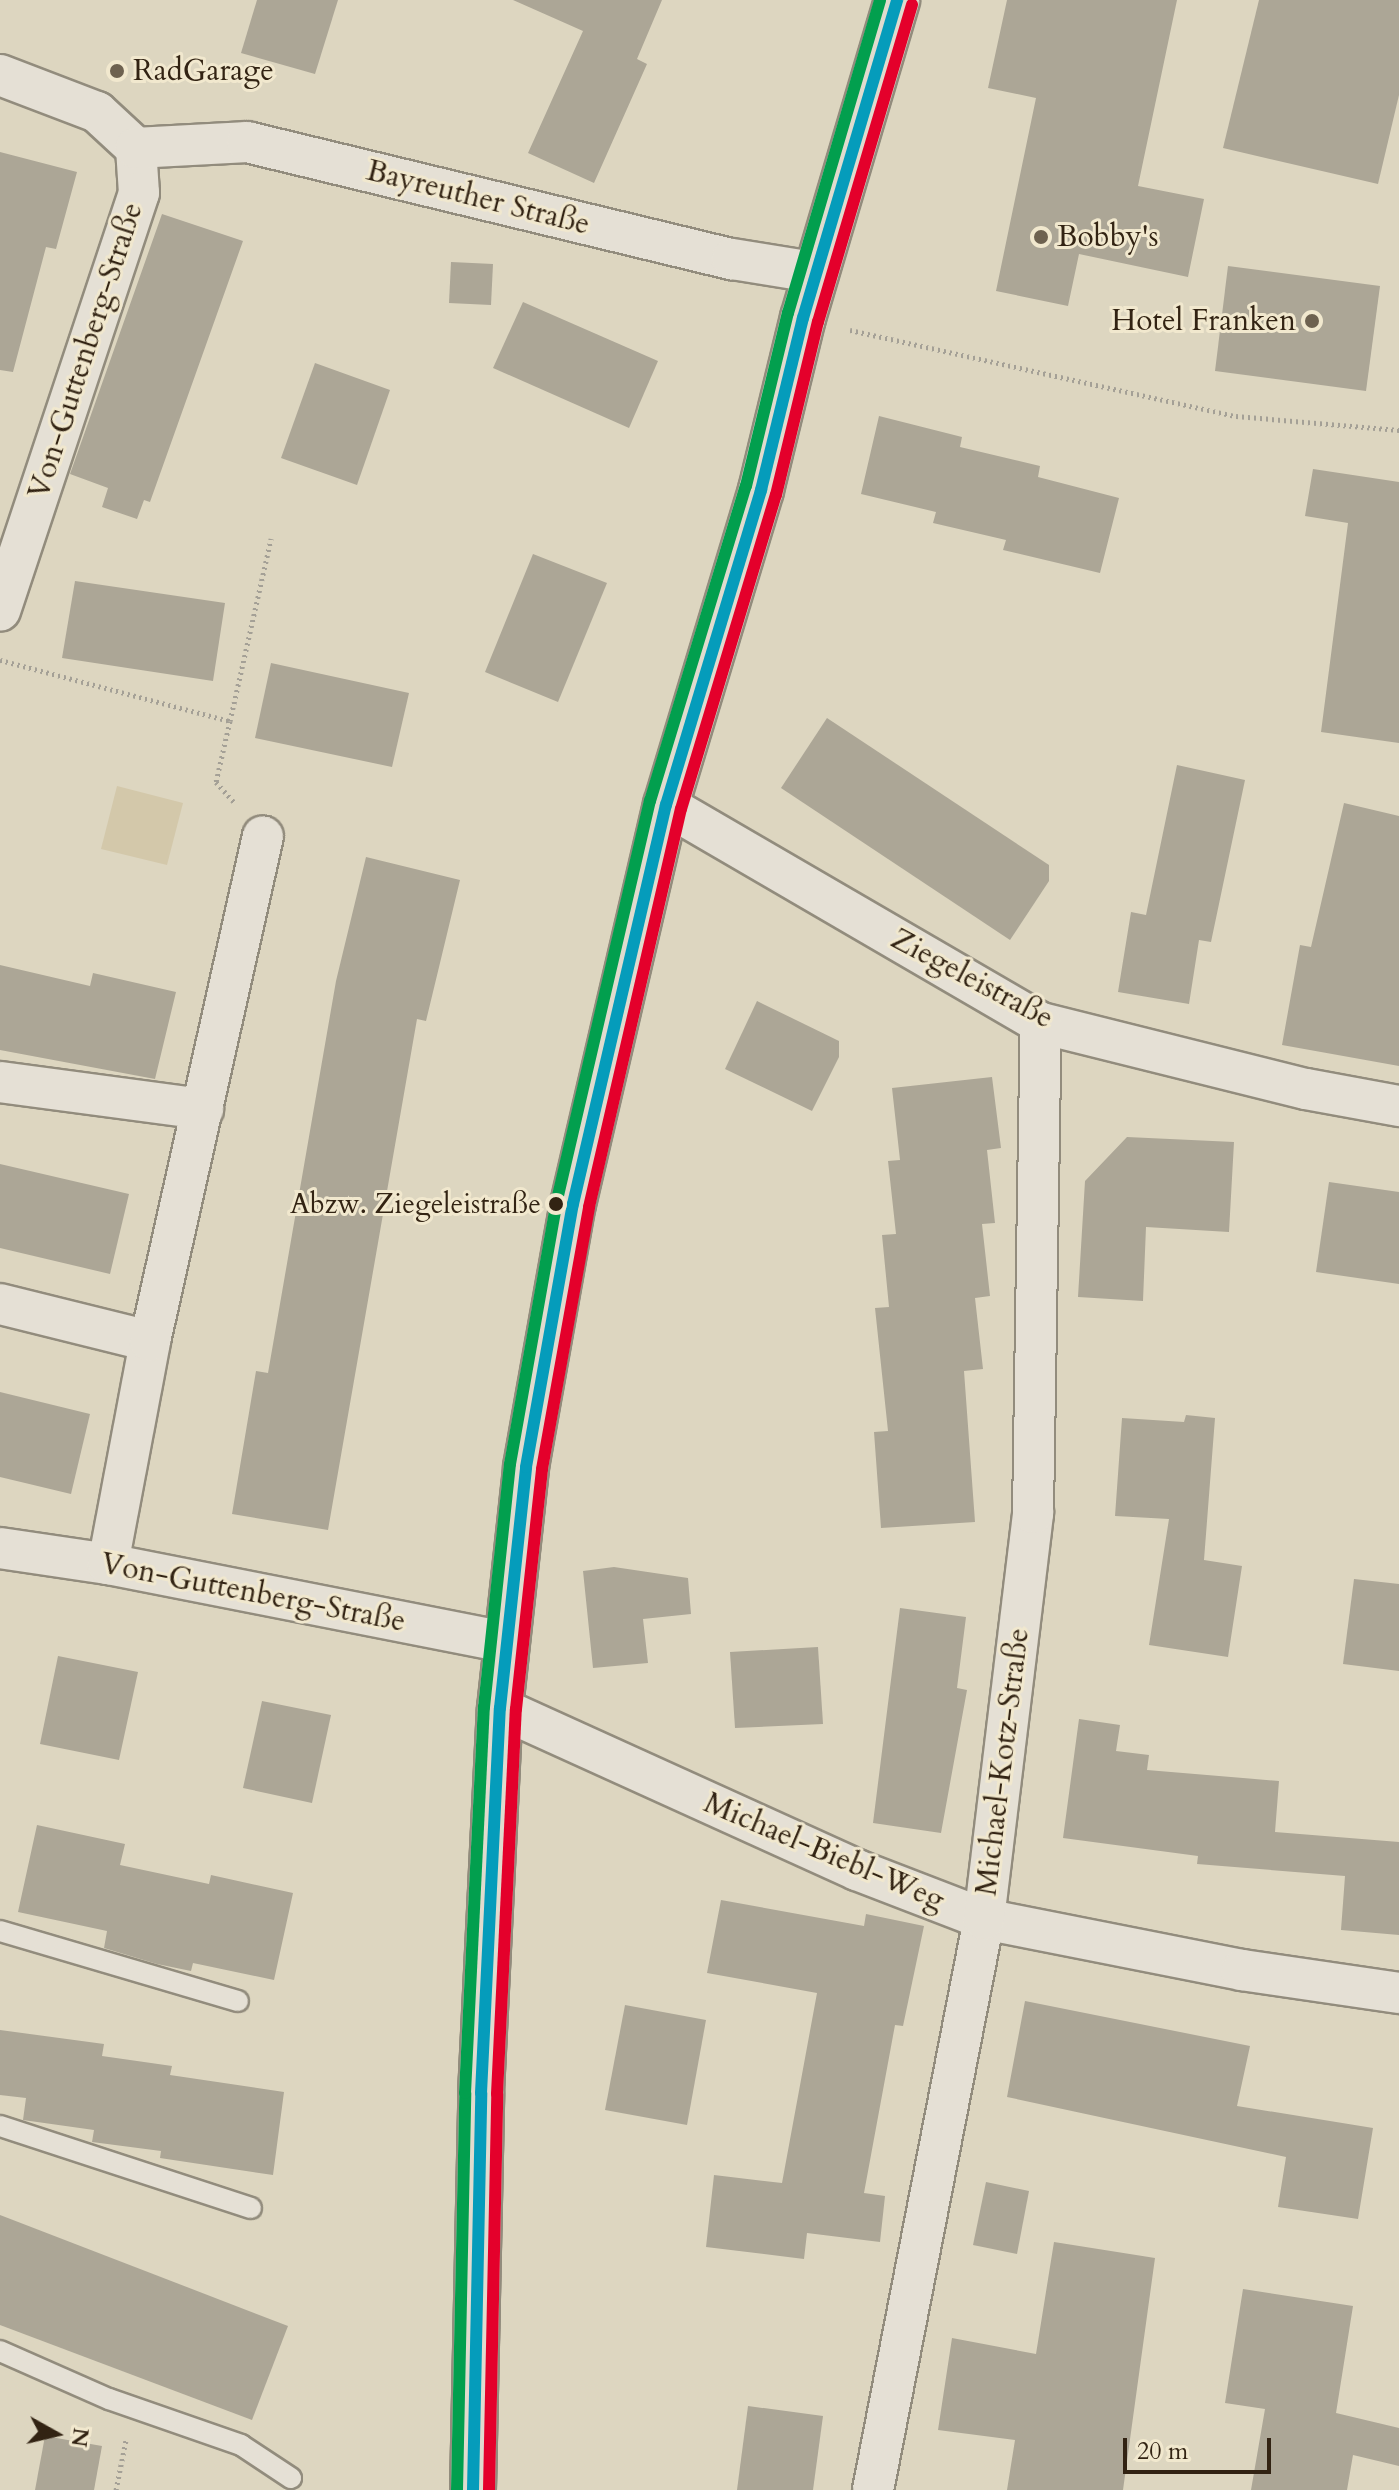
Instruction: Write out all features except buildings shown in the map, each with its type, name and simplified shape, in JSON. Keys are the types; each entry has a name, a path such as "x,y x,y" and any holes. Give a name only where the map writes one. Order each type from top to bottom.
{"main road":[{"path":"473,2490 481,2093 500,1708 526,1467 573,1204 666,805 761,490 803,318 897,0"}],"street":[{"path":"0,75 97,112 136,148"},
{"name":"Bayreuther Straße","path":"136,148 247,142 732,259 818,273"},
{"name":"Von-Guttenberg-Straße","path":"0,610 139,193 136,148"},
{"name":"Ziegeleistraße","path":"666,805 1041,1023 1306,1089 1399,1106"},
{"path":"108,1564 150,1341 263,836"},
{"name":"Michael-Kotz-Straße","path":"873,2490 984,1919 1033,1513 1041,1023"},
{"path":"0,1082 203,1109"},
{"path":"0,1304 150,1341"},
{"name":"Von-Guttenberg-Straße","path":"0,1548 108,1564 506,1642"},
{"name":"Michael-Biebl-Weg","path":"500,1708 857,1870 984,1919 1242,1970 1399,1993"}],"lane":[{"path":"0,1931 238,2001"},
{"path":"0,2126 251,2208"},
{"path":"0,2351 109,2399 241,2445 284,2486"}],"path":[{"path":"803,318 1236,416 1399,430"},
{"path":"263,836 216,782 271,539"},
{"path":"0,660 230,721"}],"shaded area":[{"path":"117,786 183,803 167,865 101,849"}],"transit line":[{"path":"457,2490 465,2093 484,1707 510,1464 557,1200 650,801 746,486 788,313 880,0"},
{"path":"473,2490 481,2093 500,1708 526,1467 573,1204 666,805 761,490 803,318 897,0"},
{"path":"489,2490 497,2094 516,1709 542,1469 589,1207 681,809 776,495 818,322 912,5"}],"place":[{"name":"RadGarage","path":"117,71"},
{"name":"Bobby's","path":"1041,237"},
{"name":"Hotel Franken","path":"1312,321"},
{"name":"Abzw. Ziegeleistraße","path":"556,1204"}]}
